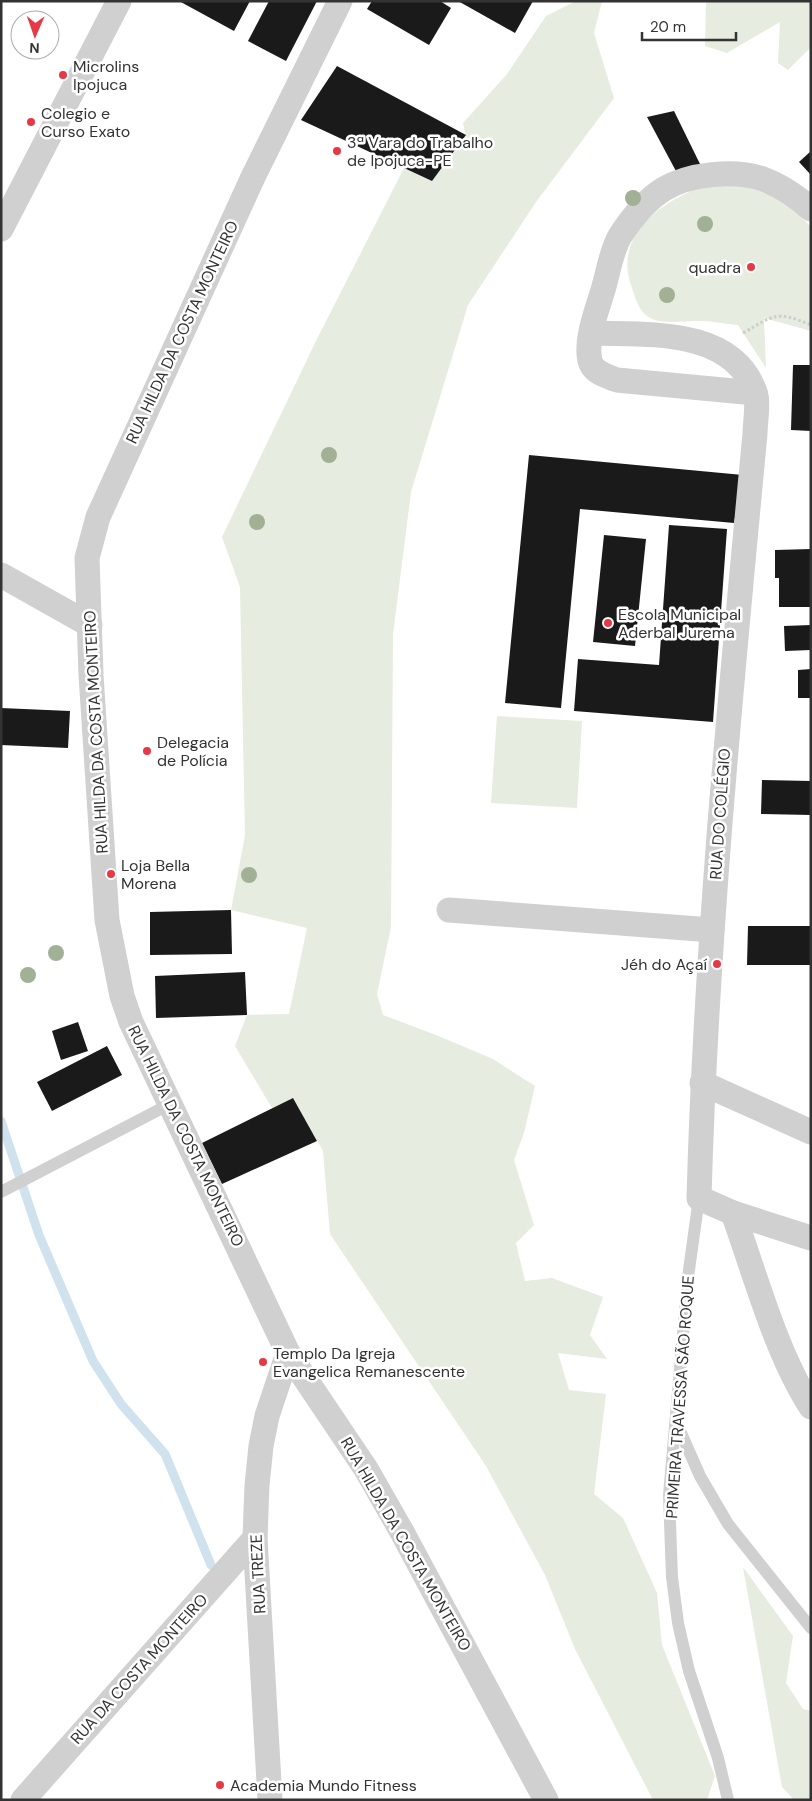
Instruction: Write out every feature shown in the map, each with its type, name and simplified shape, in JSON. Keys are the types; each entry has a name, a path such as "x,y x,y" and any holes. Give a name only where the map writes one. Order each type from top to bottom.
{"street":[{"path":"1,229 120,1"},
{"name":"RUA HILDA DA COSTA MONTEIRO","path":"340,1 253,177 98,517 87,558 91,675 107,920 122,996 131,1022 288,1353 361,1462 402,1532 546,1800"},
{"path":"756,393 617,380 600,374 590,362 592,333 598,305 619,238 645,204 664,189 697,176 726,174 762,178 793,193 811,209"},
{"path":"592,333 667,336 690,340 718,349 741,368 756,393"},
{"name":"RUA DO COLÉGIO","path":"699,1198 702,1083 712,930 727,729 755,434 756,393"},
{"path":"1,575 90,625"},
{"path":"449,910 712,930"},
{"path":"702,1083 811,1132"},
{"path":"699,1198 733,1212 811,1238"},
{"path":"733,1212 782,1349 798,1388 811,1407"},
{"name":"RUA TREZE","path":"270,1800 255,1538 261,1446 267,1416 288,1353"},
{"name":"RUA DA COSTA MONTEIRO","path":"23,1800 255,1538"}],"lane":[{"path":"2,1192 170,1104"},
{"name":"PRIMEIRA TRAVESSA SÃO ROQUE","path":"699,1198 688,1278 677,1424 669,1495 674,1595 689,1671 718,1758 728,1800"},
{"path":"677,1424 700,1476 728,1524 811,1628"}],"path":[{"path":"718,349 774,315 794,318 811,325"}],"shaded area":[{"path":"576,1 602,1 594,33 614,98 536,202 468,305 411,492 393,634 391,927 377,994 383,1015 493,1059 535,1086 524,1133 514,1160 534,1225 516,1243 525,1281 552,1278 603,1297 590,1335 607,1359 558,1353 569,1390 606,1394 594,1494 623,1518 657,1593 662,1645 715,1776 707,1800 653,1800 575,1649 545,1575 486,1466 330,1234 323,1151 293,1098 272,1108 235,1046 247,1015 289,1014 307,928 231,910 245,835 240,587 222,537 316,341 404,168 432,181 466,136 463,123 507,74 546,16"},
{"path":"706,1 811,1 811,47 788,70 778,63 780,22 727,53 705,46"},
{"path":"734,184 757,190 776,198 794,210 811,227 811,331 764,318 766,368 738,325 705,321 665,322 647,316 636,300 627,265 629,249 635,235 645,223 670,202 700,188"},
{"path":"497,716 582,721 577,808 491,803"},
{"path":"743,1567 793,1636 786,1683 803,1709 811,1711 811,1800 794,1800 782,1787"}],"building":[{"path":"179,1 250,1 234,31"},
{"path":"269,1 317,1 286,61 248,41"},
{"path":"372,1 440,1 451,8 429,45 367,9"},
{"path":"458,1 533,1 515,33"},
{"path":"337,66 466,135 432,181 301,120"},
{"path":"674,111 701,166 677,173 647,117"},
{"path":"811,151 811,175 799,162"},
{"path":"793,365 811,365 811,431 791,430"},
{"path":"529,455 743,475 734,523 580,509 561,708 505,703"},
{"path":"669,525 727,529 713,722 574,711 578,659 659,665"},
{"path":"604,535 646,539 635,646 593,642"},
{"path":"811,549 811,607 779,607 779,578 775,578 775,550"},
{"path":"811,625 811,650 785,651 784,626"},
{"path":"811,669 811,698 798,698 798,670"},
{"path":"1,708 70,711 68,748 1,745"},
{"path":"762,780 811,781 811,815 761,814"},
{"path":"231,910 232,954 150,955 150,912"},
{"path":"748,926 811,926 811,965 747,965"},
{"path":"245,972 247,1015 156,1018 155,976"},
{"path":"78,1022 88,1051 61,1060 52,1031"},
{"path":"107,1046 122,1075 52,1111 37,1082"},
{"path":"293,1098 317,1141 222,1184 202,1143"}],"waterway":[{"path":"1,1121 39,1235 93,1361 121,1404 165,1454 211,1565"}],"place":[{"name":"Microlins Ipojuca","path":"63,75"},
{"name":"Colegio e Curso Exato","path":"31,122"},
{"name":"3ª Vara do Trabalho de Ipojuca-PE","path":"337,151"},
{"name":"quadra","path":"751,267"},
{"name":"Escola Municipal Aderbal Jurema","path":"608,623"},
{"name":"Delegacia de Polícia","path":"147,751"},
{"name":"Loja Bella Morena","path":"111,874"},
{"name":"Jéh do Açaí","path":"717,964"},
{"name":"Templo Da Igreja Evangelica Remanescente","path":"263,1362"},
{"name":"Academia Mundo Fitness","path":"220,1785"}]}
